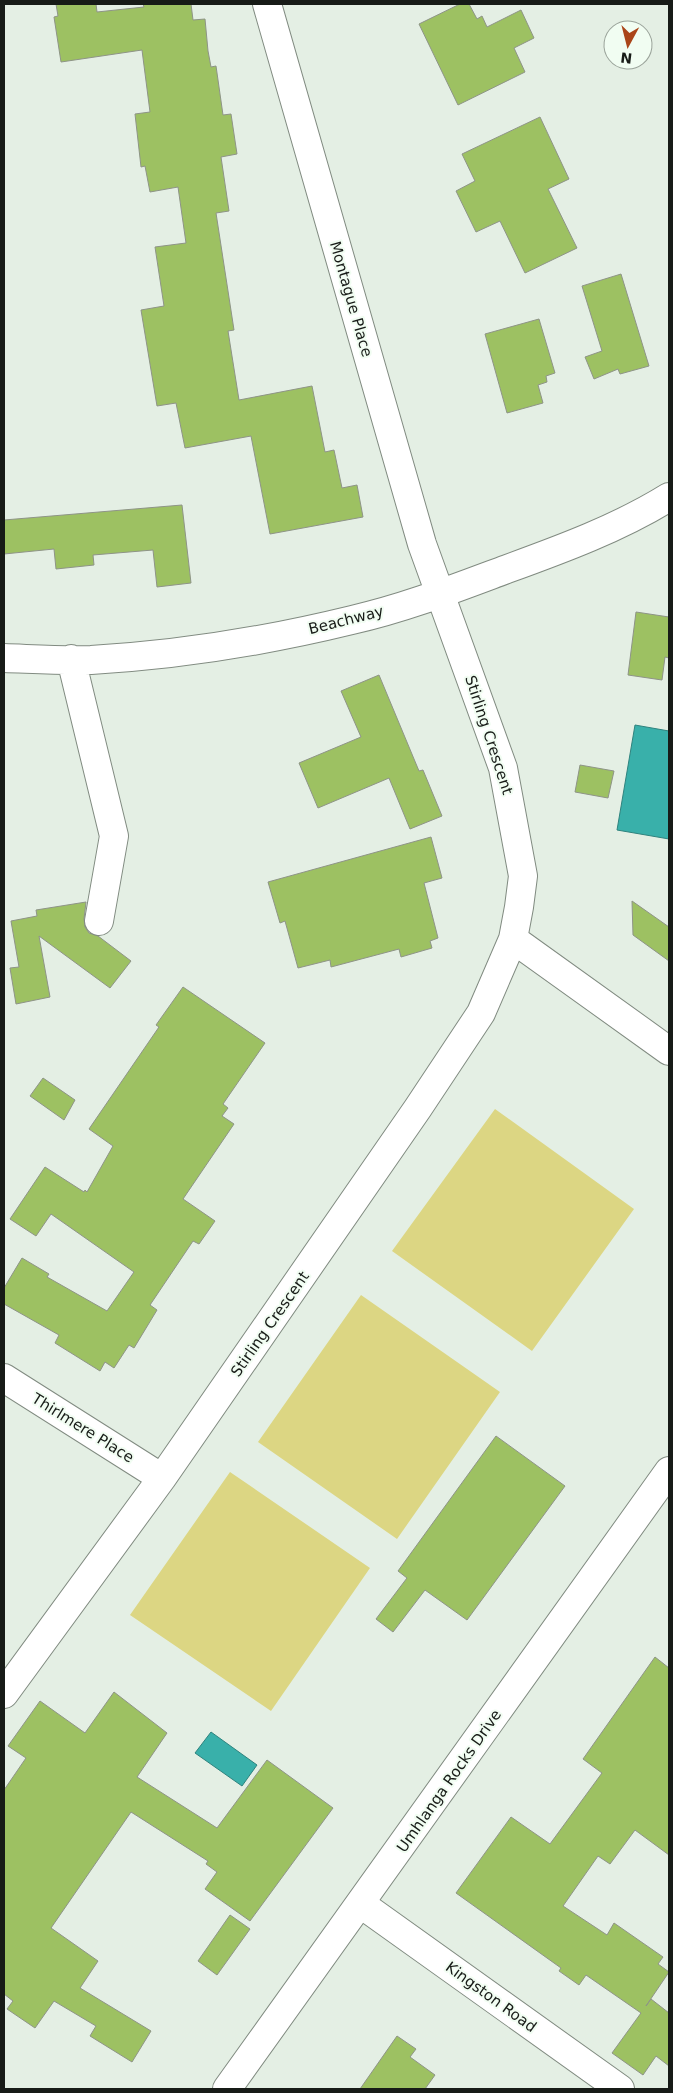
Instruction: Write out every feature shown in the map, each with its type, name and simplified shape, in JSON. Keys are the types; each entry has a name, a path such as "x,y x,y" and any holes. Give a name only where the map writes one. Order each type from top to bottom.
{"street":[{"name":"Montague Place","path":"267,4 402,475 439,594"},
{"name":"Beachway","path":"4,658 71,659 172,653 250,642 354,620 439,594 601,532 669,497"},
{"name":"Stirling Crescent","path":"4,1694 162,1478 407,1124 481,1013 513,939 523,876 513,814 503,768 439,594"},
{"path":"71,659 114,836 100,921"},
{"path":"513,939 669,1051"},
{"name":"Thirlmere Place","path":"4,1378 162,1478"},
{"name":"Umhlanga Rocks Drive","path":"227,2089 669,1471"},
{"name":"Kingston Road","path":"361,1904 620,2089"}],"shaded area":[{"path":"495,1109 634,1209 532,1351 392,1251"},
{"path":"361,1295 500,1392 397,1539 258,1442"},
{"path":"230,1472 370,1568 271,1711 130,1615"}],"water":[{"path":"635,725 669,731 669,839 617,830"},
{"path":"211,1732 257,1765 242,1786 195,1753"}],"building":[{"path":"56,4 96,4 97,12 144,7 143,4 191,4 193,20 205,19 211,67 216,66 223,115 231,114 237,154 221,157 229,211 216,213 234,330 228,331 239,400 312,386 325,452 334,450 342,488 357,485 363,517 270,534 251,436 185,448 176,403 157,406 141,310 164,306 155,247 186,243 178,187 150,192 145,166 141,167 135,114 150,112 142,50 61,62 54,17 58,16"},
{"path":"460,4 469,4 477,19 482,16 487,27 521,10 534,38 514,48 525,72 458,105 419,24"},
{"path":"540,117 569,179 548,189 577,248 525,273 500,221 476,232 456,191 475,181 462,154"},
{"path":"621,274 649,366 620,374 618,369 594,379 585,357 602,351 582,286"},
{"path":"539,319 555,373 546,376 547,382 538,385 543,403 507,413 485,334"},
{"path":"182,505 191,583 157,587 153,550 93,555 94,565 56,569 54,549 4,554 4,520"},
{"path":"636,612 669,617 669,658 665,657 662,680 628,675"},
{"path":"379,675 419,771 423,770 442,816 410,829 389,778 318,808 299,763 361,737 341,691"},
{"path":"580,765 614,771 608,798 575,792"},
{"path":"431,837 442,878 424,883 438,938 430,941 432,948 401,957 399,949 331,967 330,960 298,968 285,921 280,923 268,882"},
{"path":"632,901 669,927 669,961 633,935"},
{"path":"86,902 84,919 85,927 89,933 98,936 131,961 110,988 39,936 50,997 16,1004 10,968 19,967 11,921 37,916 36,910"},
{"path":"183,987 265,1043 223,1104 228,1108 222,1116 234,1124 183,1199 215,1221 199,1244 193,1241 150,1305 157,1310 134,1348 129,1345 114,1368 105,1362 100,1371 55,1343 59,1335 4,1304 4,1288 22,1258 49,1274 47,1277 107,1311 134,1272 51,1214 36,1236 10,1219 45,1167 84,1192 85,1190 87,1192 113,1146 89,1129 159,1027 156,1025"},
{"path":"43,1078 75,1100 64,1120 30,1096"},
{"path":"496,1436 565,1486 467,1620 425,1590 393,1632 376,1619 407,1578 398,1571"},
{"path":"655,1657 669,1668 669,1855 635,1830 610,1864 598,1856 563,1906 607,1935 614,1923 663,1957 658,1964 669,1972 646,2006 651,1999 669,2013 669,2066 656,2056 643,2075 612,2053 641,2013 586,1975 579,1985 559,1971 561,1968 456,1893 511,1817 550,1844 602,1773 583,1759"},
{"path":"114,1692 167,1733 137,1777 217,1828 267,1760 333,1808 250,1921 205,1889 217,1872 206,1864 208,1861 131,1812 51,1928 98,1961 80,1988 151,2031 132,2062 90,2036 96,2026 54,2001 35,2028 7,2009 13,2001 4,1994 4,1790 26,1758 8,1746 40,1701 85,1733"},
{"path":"230,1915 250,1929 217,1975 198,1961"},
{"path":"397,2036 416,2049 410,2057 435,2075 425,2089 360,2089"}]}
